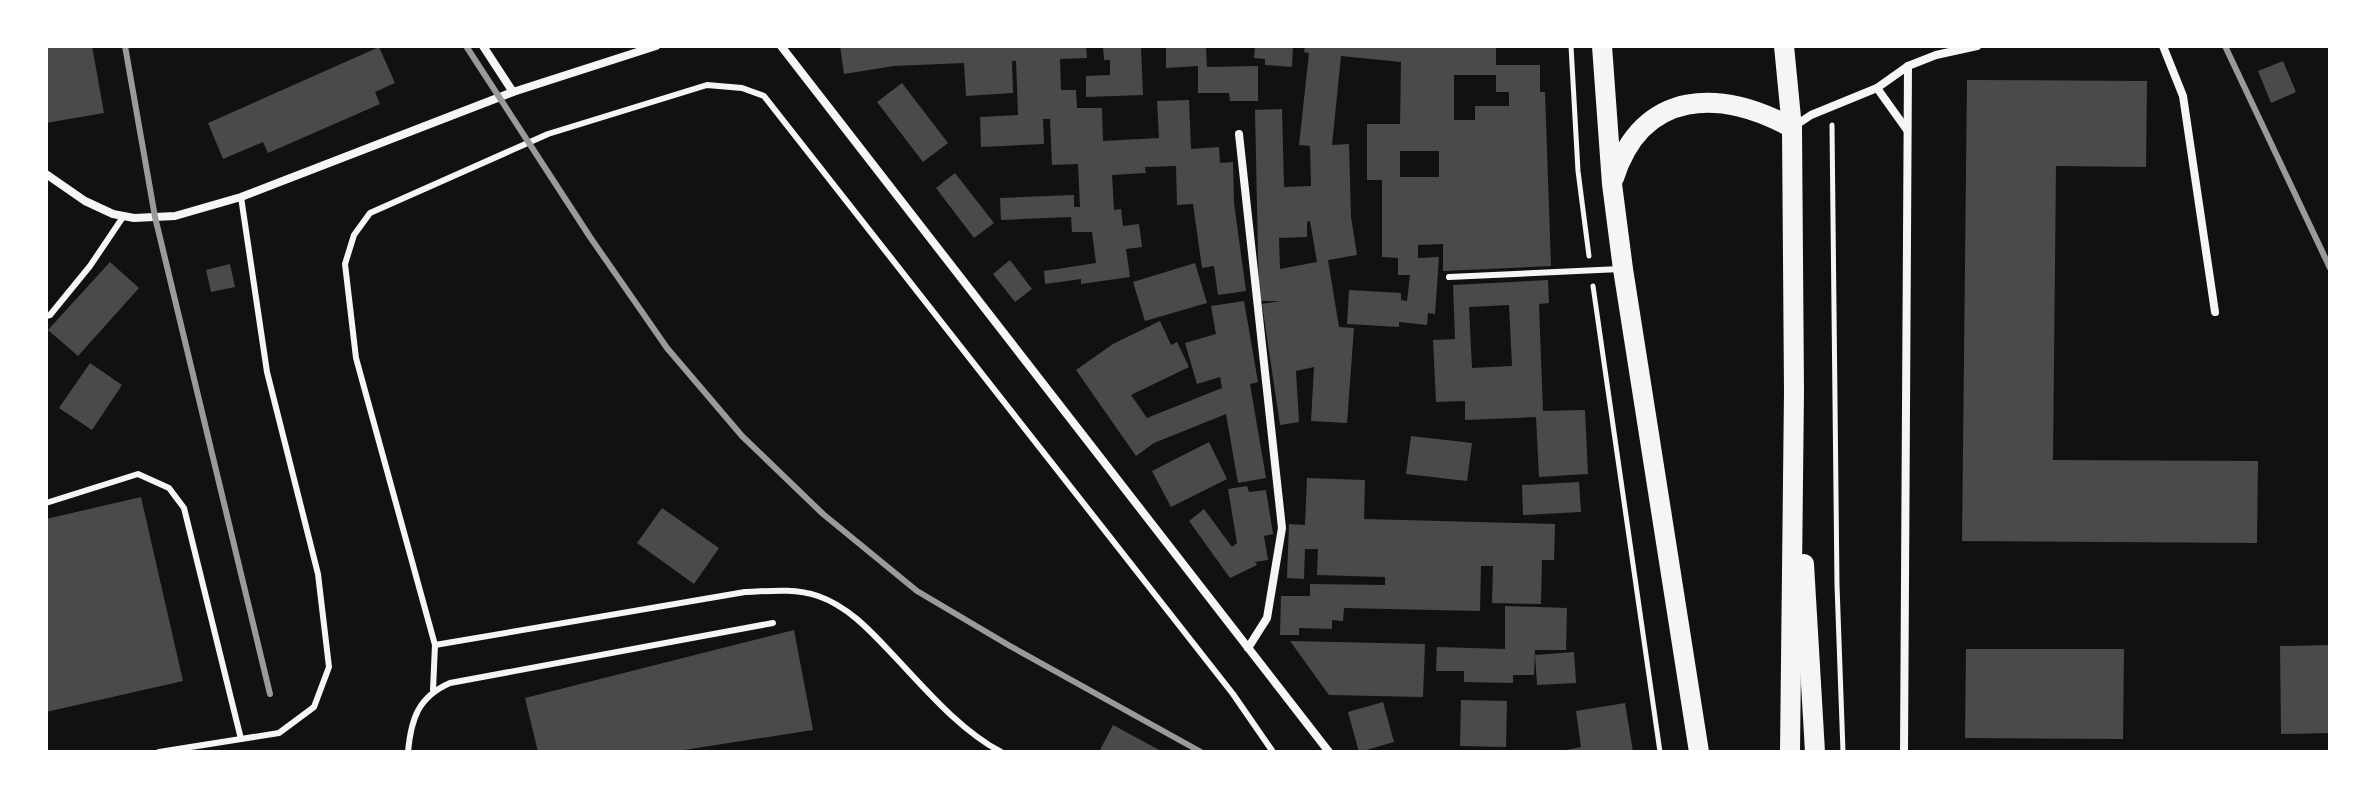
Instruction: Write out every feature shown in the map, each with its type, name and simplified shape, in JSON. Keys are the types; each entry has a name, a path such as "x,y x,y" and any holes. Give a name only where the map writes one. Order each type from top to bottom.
{"main road":[{"path":"1602,46 1612,184 1623,269 1699,752"},
{"path":"1784,46 1792,128 1794,391 1790,752"},
{"path":"1612,184 1633,138 1653,118 1669,109 1718,102 1757,110 1792,128"},
{"path":"1794,391 1815,752"}],"street":[{"path":"483,46 513,92"},
{"path":"46,174 85,201 123,217 175,216 241,197 513,92 656,46"},
{"path":"781,46 1329,752"},
{"path":"1792,128 1811,115 1877,88 1908,66 1936,55 1977,46"},
{"path":"2163,46 2183,96 2215,312"},
{"path":"1904,752 1908,66"},
{"path":"1877,88 1908,132"},
{"path":"1239,134 1282,528 1267,618 1248,648"}],"lane":[{"path":"433,690 435,645 356,358 345,264 354,235 370,213 548,134 707,85 742,88 764,96 1233,694 1273,752"},
{"path":"159,752 279,733 314,707 329,667 318,574 267,372 241,197"},
{"path":"46,316 90,266 123,217"},
{"path":"1449,277 1623,269"},
{"path":"46,503 138,474 169,488 184,508 241,739"},
{"path":"435,645 745,592 780,590 819,596 848,612 930,694 987,744 1001,752"},
{"path":"408,752 410,729 420,705 433,690 450,683 773,623"},
{"path":"980,752 987,744"}],"path":[{"path":"1571,46 1578,171 1660,752"},
{"path":"1832,107 1837,585 1843,752"}],"building":[{"path":"46,46 92,46 104,113 46,123"},
{"path":"840,46 1086,46 1087,58 1060,59 1061,90 1076,90 1077,108 1102,108 1103,141 1159,138 1157,101 1189,100 1191,149 1219,147 1220,163 1233,162 1234,203 1246,291 1218,295 1214,266 1202,268 1193,204 1177,205 1176,166 1145,167 1146,173 1112,175 1114,210 1121,209 1123,226 1139,224 1142,247 1126,249 1130,277 1081,284 1081,279 1045,284 1044,271 1096,263 1092,232 1072,232 1071,217 1001,220 1000,198 1074,195 1074,207 1080,207 1078,164 1052,165 1050,119 1043,119 1044,144 981,147 980,117 1018,115 1016,61 1012,61 1013,93 966,96 964,63 894,66 844,74"},
{"path":"1103,46 1141,46 1143,95 1086,97 1086,76 1110,75 1110,60 1104,60"},
{"path":"1166,46 1206,46 1207,67 1258,66 1258,101 1230,101 1229,93 1198,93 1198,66 1166,68"},
{"path":"1255,46 1293,46 1292,67 1265,65 1265,59 1254,58"},
{"path":"1305,46 1496,46 1496,65 1540,65 1540,92 1545,92 1551,266 1443,271 1443,244 1418,245 1418,258 1439,257 1435,314 1428,313 1427,325 1399,322 1399,327 1347,324 1349,290 1401,293 1401,300 1407,301 1410,275 1398,275 1398,258 1382,257 1382,180 1367,180 1367,124 1400,124 1401,62 1341,56 1332,145 1349,144 1351,217 1357,255 1328,260 1339,327 1354,328 1347,423 1311,421 1314,367 1296,371 1299,422 1280,425 1262,304 1280,301 1259,301 1255,110 1282,109 1284,187 1311,186 1310,146 1299,145 1309,53 1304,52","holes":["1454,75 1496,75 1496,92 1509,92 1509,106 1475,106 1475,120 1454,120","1400,151 1439,151 1439,177 1400,177","1310,221 1317,262 1280,269 1279,238 1307,237 1307,222"]},
{"path":"379,47 395,83 375,92 380,104 268,153 263,142 223,159 208,123"},
{"path":"2283,61 2296,92 2271,103 2258,71"},
{"path":"1967,80 2147,81 2146,167 2056,166 2053,460 2258,461 2257,543 1962,541"},
{"path":"902,83 948,143 923,162 877,102"},
{"path":"955,173 994,223 974,238 936,188"},
{"path":"1010,260 1032,289 1015,302 993,274"},
{"path":"110,262 139,288 78,356 48,330"},
{"path":"1195,263 1207,303 1145,321 1133,282"},
{"path":"230,264 235,287 211,292 206,270"},
{"path":"1548,280 1549,303 1539,304 1543,411 1585,410 1588,474 1539,477 1536,417 1465,420 1465,401 1436,402 1433,340 1455,339 1453,285","holes":["1509,305 1512,366 1472,368 1469,307"]},
{"path":"1244,301 1258,382 1250,384 1266,478 1238,483 1226,414 1154,443 1136,456 1076,370 1113,344 1160,321 1171,345 1177,342 1189,367 1131,395 1147,418 1222,388 1220,377 1197,384 1185,343 1216,334 1211,306"},
{"path":"90,363 122,385 92,430 59,408"},
{"path":"1411,436 1472,443 1467,481 1406,474"},
{"path":"1209,442 1227,479 1171,507 1152,471"},
{"path":"1307,478 1365,480 1364,519 1555,524 1554,560 1542,560 1541,604 1492,603 1493,566 1481,566 1480,611 1344,608 1343,621 1332,620 1332,629 1299,628 1299,635 1280,635 1281,596 1310,596 1310,584 1385,585 1385,577 1317,575 1318,549 1305,549 1304,579 1287,578 1289,524 1305,525"},
{"path":"1579,482 1581,512 1523,515 1522,485"},
{"path":"1247,486 1249,492 1266,490 1273,534 1264,536 1268,560 1255,562 1257,565 1230,578 1189,521 1204,509 1232,547 1237,543 1228,489"},
{"path":"141,497 183,681 46,712 46,519"},
{"path":"662,508 719,548 694,584 637,543"},
{"path":"1505,606 1567,608 1566,650 1535,650 1534,675 1513,675 1513,683 1464,682 1464,671 1436,671 1437,647 1505,649"},
{"path":"794,630 813,730 671,752 538,752 525,698"},
{"path":"1290,641 1425,644 1423,697 1329,695"},
{"path":"2330,645 2330,733 2281,734 2280,646"},
{"path":"1966,649 2124,649 2123,739 1965,738"},
{"path":"1574,652 1576,683 1537,685 1535,655"},
{"path":"1461,700 1507,701 1506,747 1460,746"},
{"path":"1383,702 1394,742 1359,752 1348,712"},
{"path":"1625,703 1633,752 1557,752 1581,747 1576,711"},
{"path":"1113,725 1163,752 1099,752"}],"railway":[{"path":"125,46 155,217 270,694"},
{"path":"466,46 590,237 667,348 742,436 823,514 917,591 1201,752"},
{"path":"2225,46 2330,268"}]}
